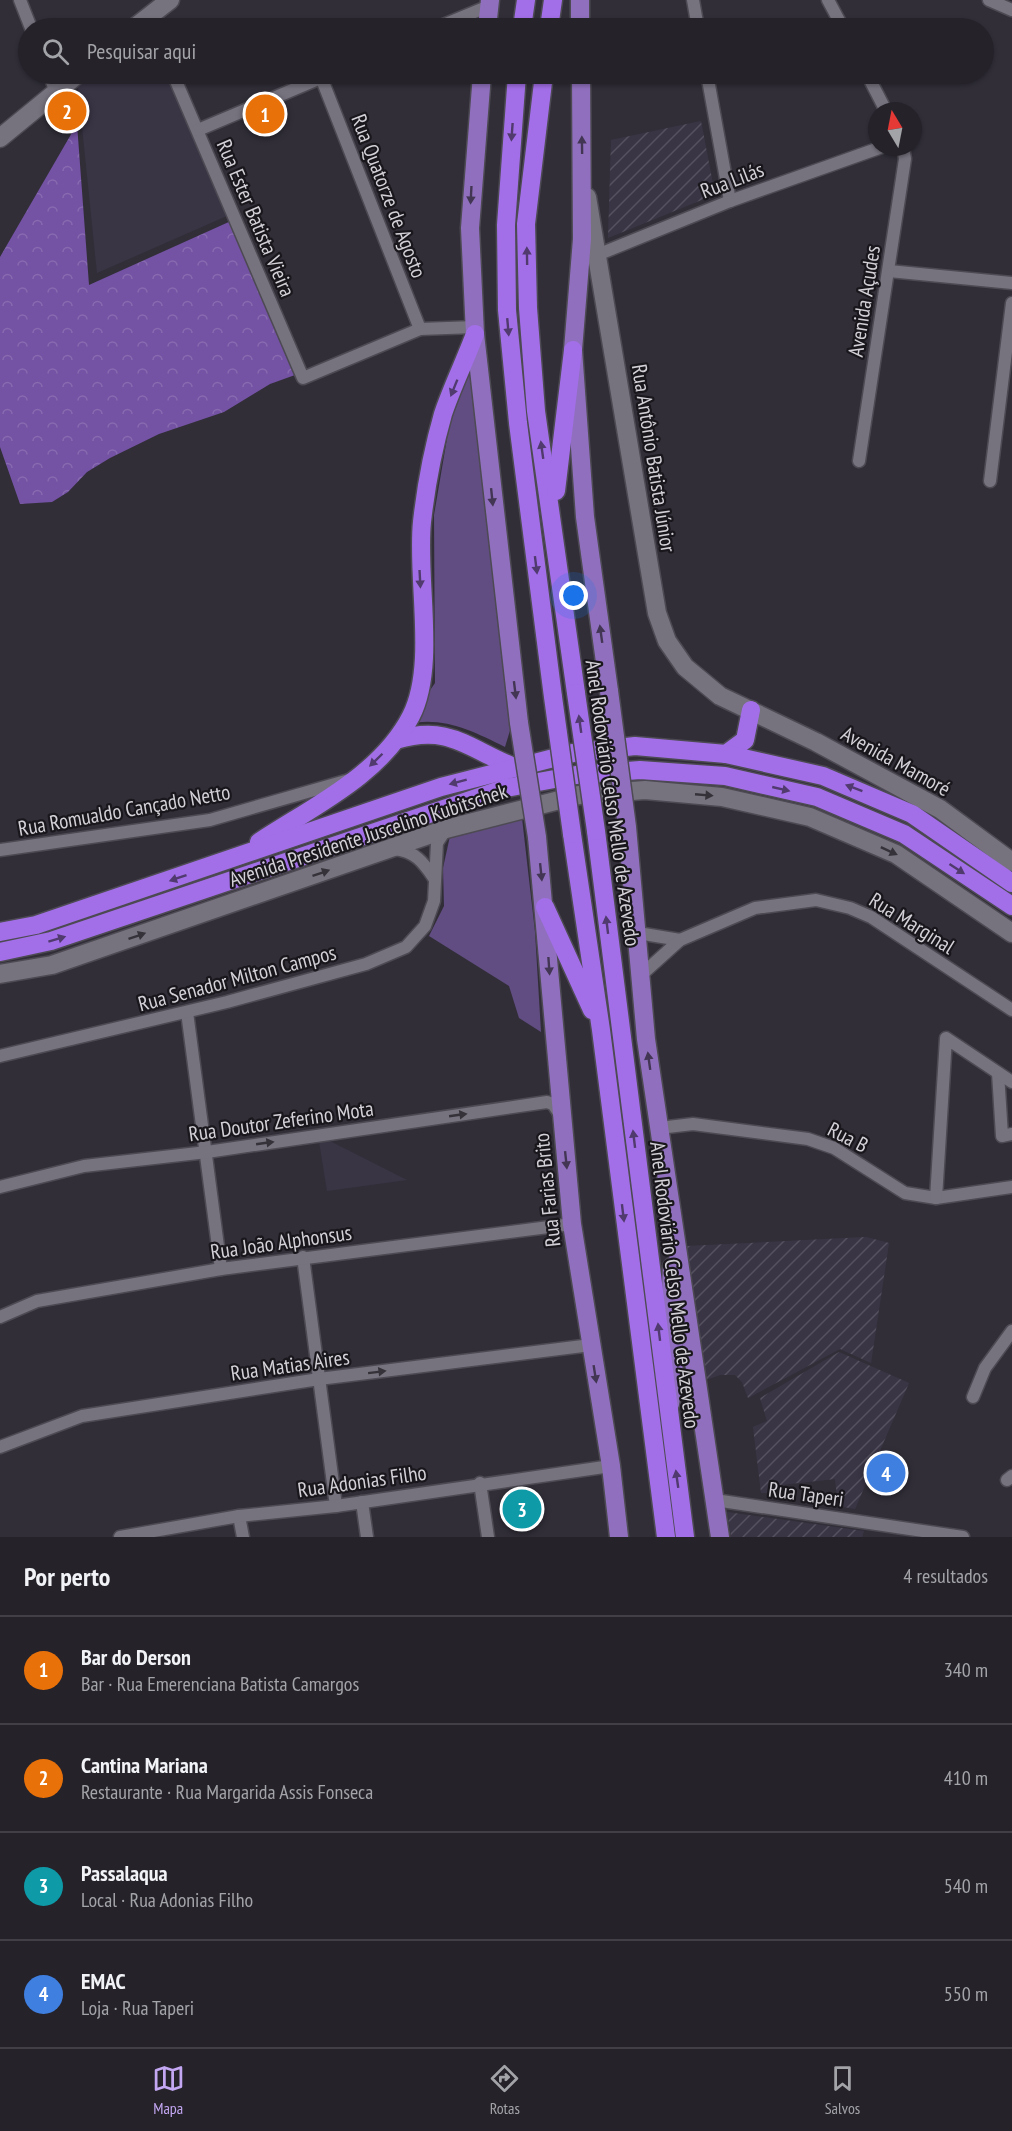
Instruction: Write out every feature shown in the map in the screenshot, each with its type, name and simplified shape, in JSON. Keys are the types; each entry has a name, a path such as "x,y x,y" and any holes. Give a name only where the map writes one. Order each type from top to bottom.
{"highway":[{"path":"523,18 526,0"},
{"path":"550,18 553,0"},
{"name":"Anel Rodoviário Celso Mello de Azevedo","path":"515,84 506,225 507,310 518,423 553,697 601,1030 666,1537"},
{"name":"Anel Rodoviário Celso Mello de Azevedo","path":"543,84 526,224 528,308 536,411 596,831 685,1537"},
{"path":"234,859 358,777 396,740 411,715 423,675 420,561 430,472 443,414 475,331"},
{"path":"555,550 556,476 573,350"},
{"path":"726,754 745,740 751,710"},
{"path":"396,740 414,734 446,735 514,767"},
{"name":"Avenida Presidente Juscelino Kubitschek","path":"0,932 36,926 429,790 573,753 635,747 726,754 823,776 912,814 1012,883"},
{"name":"Avenida Presidente Juscelino Kubitschek","path":"0,952 51,941 506,788 576,774 640,770 725,776 817,798 904,834 1012,906"},
{"path":"545,907 601,1030"}],"main road":[{"path":"152,18 170,0"},
{"path":"580,0 580,18"},
{"path":"488,18 490,3"},
{"path":"0,138 66,84"},
{"path":"475,331 470,228 481,84"},
{"name":"Anel Rodoviário Celso Mello de Azevedo","path":"581,84 582,238 573,350 585,517 627,827 646,1038 720,1537"},
{"name":"Rua Antônio Batista Júnior","path":"583,171 657,613 667,641 685,667 720,696 751,710"},
{"name":"Rua Farias Brito","path":"475,331 519,723 537,837 545,907 561,1117 572,1224 611,1466 619,1537"},
{"name":"Avenida Mamoré","path":"751,710 816,742 940,809 1012,862"},
{"name":"Avenida Presidente Juscelino Kubitschek","path":"0,974 52,965 446,829 579,795 645,790 722,797 810,817 896,854 1012,933"},
{"path":"669,1411 676,1374 670,1291 674,1238"}],"street":[{"path":"20,0 27,18"},
{"path":"693,0 696,18"},
{"path":"828,0 838,18"},
{"path":"989,0 1012,10"},
{"path":"458,18 490,3"},
{"path":"53,84 56,92"},
{"name":"Rua Ester Batista Vieira","path":"178,84 303,378 420,329"},
{"path":"198,129 304,84"},
{"name":"Rua Quatorze de Agosto","path":"328,84 420,329"},
{"path":"709,84 730,201"},
{"path":"872,84 881,102"},
{"name":"Rua Lilás","path":"597,255 730,201 868,152"},
{"name":"Avenida Açudes","path":"859,461 904,156"},
{"path":"889,271 1012,283"},
{"path":"990,481 1012,303"},
{"path":"420,329 475,331"},
{"name":"Rua Romualdo Cançado Netto","path":"0,850 210,820 358,777"},
{"name":"Rua Senador Milton Campos","path":"0,1056 187,1012 366,964 406,947 425,926 434,901 437,843 446,829"},
{"path":"392,849 409,851 422,861 434,879"},
{"name":"Rua Marginal","path":"640,976 681,940 755,908 816,900 871,917 1012,1010"},
{"path":"638,933 681,940"},
{"path":"187,1012 221,1269"},
{"path":"936,1197 946,1038 1012,1082"},
{"path":"998,1073 1002,1136 1012,1134"},
{"name":"Rua Doutor Zeferino Mota","path":"0,1187 84,1166 207,1152 547,1102 553,1104 561,1117"},
{"name":"Rua B","path":"659,1128 693,1124 808,1139 834,1148 905,1193 936,1197 1012,1187"},
{"name":"Rua João Alphonsus","path":"0,1317 38,1300 221,1269 572,1224"},
{"path":"303,1257 336,1506"},
{"path":"973,1397 986,1368 1012,1331"},
{"name":"Rua Matias Aires","path":"0,1447 82,1416 319,1379 591,1345"},
{"name":"Rua Adonias Filho","path":"120,1537 239,1516 336,1506 480,1483 611,1466"},
{"path":"480,1483 488,1537"},
{"name":"Rua Taperi","path":"716,1500 963,1537"},
{"path":"362,1502 367,1537"},
{"path":"239,1516 243,1537"}],"shaded area":[{"path":"82,84 173,84 229,215 97,273 78,87"},
{"path":"701,121 713,184 704,199 608,238 611,140"},
{"path":"471,351 518,704 505,747 458,726 433,722 407,724 435,683 434,515 451,415"},
{"path":"522,818 535,932 541,1032 519,1018 509,986 429,936 444,906 443,868 450,836"},
{"path":"318,1135 407,1180 327,1191"},
{"path":"866,1237 889,1243 871,1363 840,1349 748,1398 742,1382 735,1375 720,1375 706,1380 687,1246"},
{"path":"839,1352 909,1383 855,1509 838,1506 835,1479 781,1485 782,1493 761,1493 753,1427 767,1421 760,1398"},
{"path":"727,1512 864,1531 862,1537 731,1537"}],"green space":[{"path":"77,124 89,285 231,221 295,375 270,384 224,412 159,434 110,458 87,472 68,492 52,502 20,504 0,447 0,257"}],"place":[{"name":"Cantina Mariana","path":"67,111"},
{"name":"Bar do Derson","path":"265,114"},
{"name":"EMAC","path":"886,1473"},
{"name":"Passalaqua","path":"522,1509"}]}
